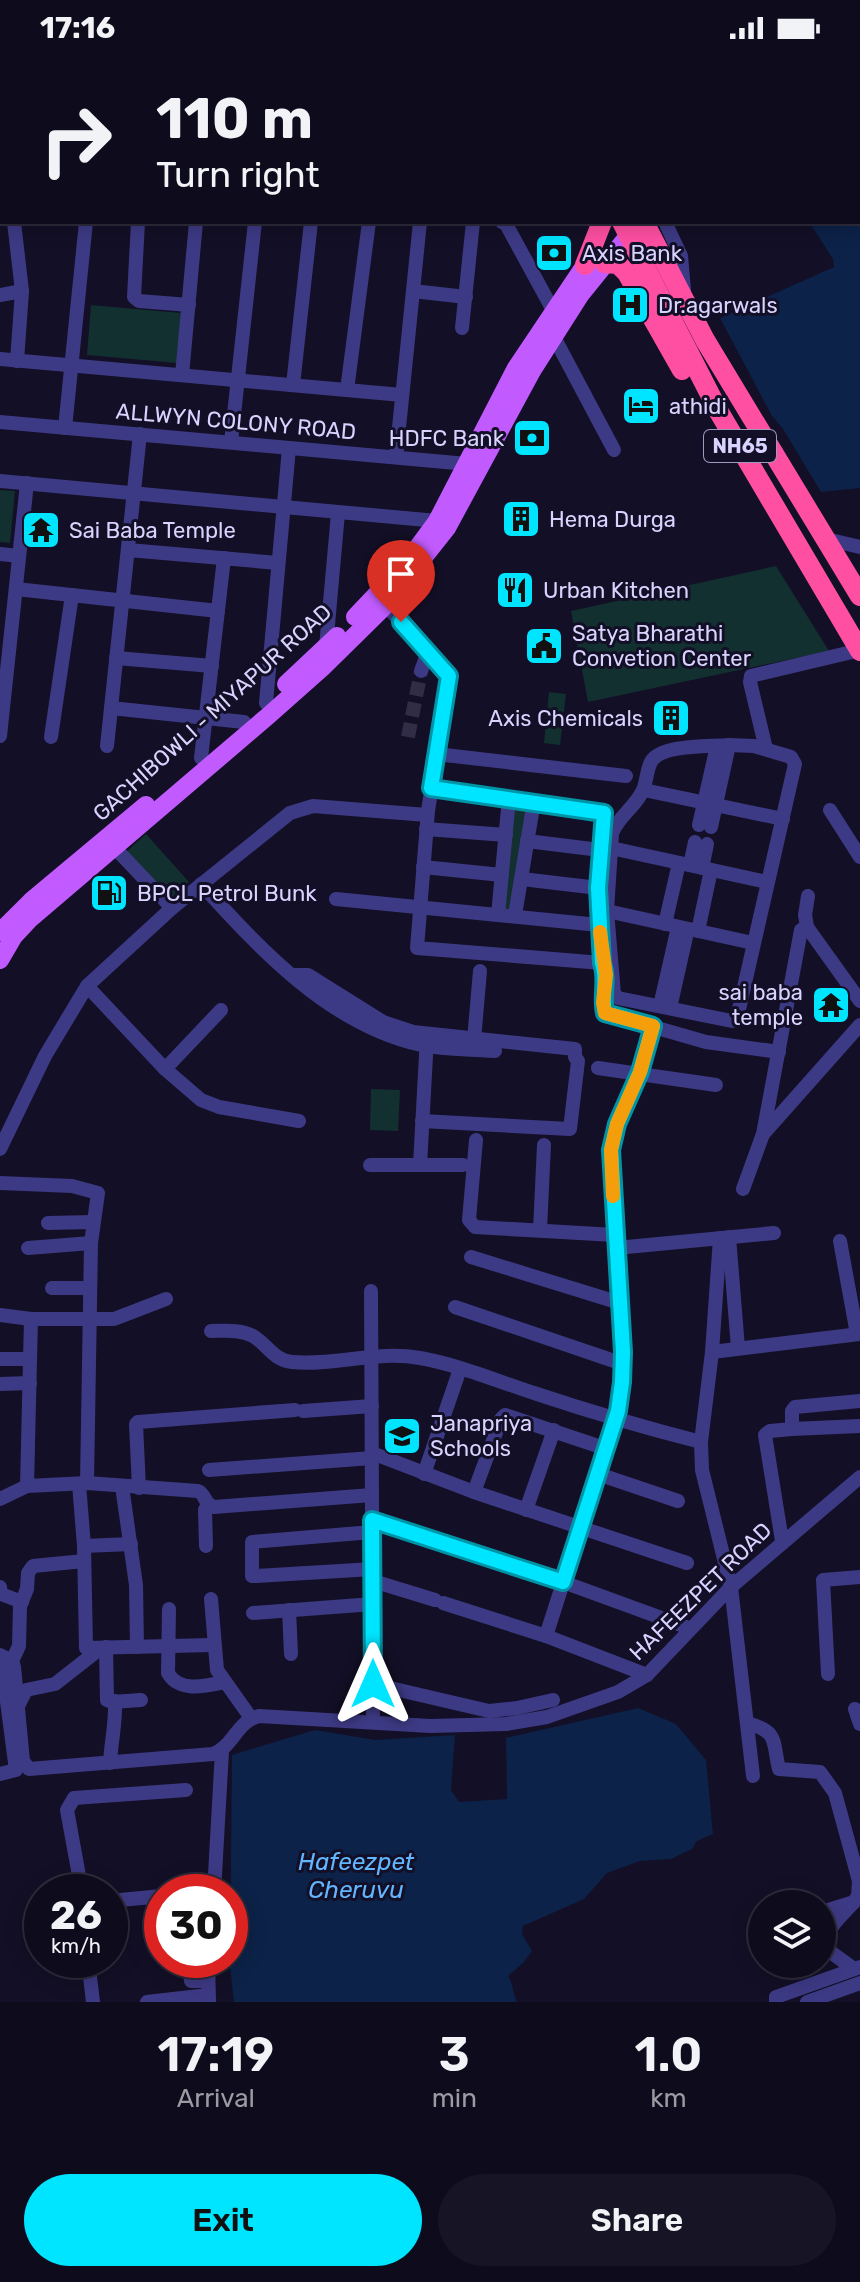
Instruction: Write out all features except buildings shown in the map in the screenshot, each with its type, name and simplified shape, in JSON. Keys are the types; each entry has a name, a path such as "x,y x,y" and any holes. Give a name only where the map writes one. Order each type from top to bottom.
{"highway":[{"path":"602,224 595,264 618,264 627,273 687,379 719,412"},
{"name":"NH65","path":"641,226 772,454 860,596"},
{"name":"NH65","path":"641,226 719,412 860,650"}],"main road":[{"path":"0,960 14,936 29,920 322,668 386,605 447,528 532,371 595,264 641,226"},
{"name":"GACHIBOWLI - MIYAPUR ROAD","path":"2,924 266,703 376,597 437,521 516,368 554,312 595,264"}],"street":[{"path":"14,224 22,291 17,361"},
{"path":"65,428 86,224"},
{"path":"138,224 134,297 139,301 189,305"},
{"path":"182,375 196,224"},
{"path":"231,442 255,224"},
{"path":"293,385 311,224"},
{"path":"347,390 369,224"},
{"path":"396,457 420,224"},
{"path":"462,328 473,224"},
{"path":"506,224 554,312"},
{"path":"0,295 22,291"},
{"path":"413,291 466,297"},
{"path":"554,337 614,450"},
{"path":"0,359 402,395"},
{"name":"ALLWYN COLONY ROAD","path":"0,422 467,464"},
{"path":"107,746 140,434"},
{"path":"266,703 289,448"},
{"path":"0,481 437,521"},
{"path":"0,736 7,608 16,589 27,483"},
{"path":"326,647 338,513"},
{"path":"826,539 860,547"},
{"path":"128,550 278,563"},
{"path":"0,554 19,556"},
{"path":"201,758 224,558"},
{"path":"16,589 218,611"},
{"path":"51,737 72,595"},
{"path":"386,605 449,676 431,788 417,948 602,963"},
{"path":"766,749 751,676 860,650"},
{"path":"421,671 428,652"},
{"path":"116,658 212,666"},
{"path":"111,708 244,722"},
{"path":"705,826 723,745"},
{"path":"723,745 766,749 794,760 735,1020 618,998 614,994 598,888 606,849 616,822 644,790 650,763 657,754 668,750 723,745"},
{"path":"436,754 626,776"},
{"path":"431,788 604,813 606,849 602,963 606,975 605,1013 706,1042 779,1052"},
{"path":"644,790 783,819"},
{"path":"498,915 509,798"},
{"path":"515,915 534,801"},
{"path":"0,1149 45,1056 87,986 172,908 290,813 313,806 506,835"},
{"path":"830,810 860,857"},
{"path":"527,841 606,849 767,882"},
{"path":"665,1007 701,843"},
{"path":"115,848 172,908"},
{"path":"423,867 502,875"},
{"path":"682,928 695,867"},
{"path":"522,879 598,888"},
{"path":"201,884 266,955 306,987 377,1031 426,1041 575,1057"},
{"path":"808,896 807,927 858,993"},
{"path":"336,899 498,915 603,918 682,928 753,943"},
{"path":"743,1189 763,1134 801,930 807,927"},
{"path":"474,1040 480,971"},
{"path":"87,986 165,1069 201,1100 219,1107 299,1121"},
{"path":"165,1069 221,1010"},
{"path":"706,1042 710,1016"},
{"path":"763,1134 860,1025"},
{"path":"546,1636 607,1449 622,1382 611,1150 617,1124 639,1074 653,1026"},
{"path":"422,1121 570,1129 578,1061 575,1049 474,1040 426,1041"},
{"path":"420,1165 426,1041"},
{"path":"598,1068 716,1085"},
{"path":"476,1140 469,1220 475,1227 540,1230 616,1242 774,1233"},
{"path":"540,1230 544,1145"},
{"path":"370,1165 463,1165"},
{"path":"0,1183 72,1186 98,1193 91,1243 83,1484 86,1648 213,1645"},
{"path":"48,1223 93,1222"},
{"path":"724,1238 738,1348"},
{"path":"724,1238 701,1442 705,1490 731,1587 753,1776"},
{"path":"712,1352 858,1334 840,1241"},
{"path":"28,1248 91,1243"},
{"path":"471,1257 620,1303"},
{"path":"52,1288 90,1288"},
{"path":"371,1291 373,1721"},
{"path":"0,1315 31,1319 114,1319 166,1299"},
{"path":"455,1307 623,1364"},
{"path":"27,1486 31,1319"},
{"path":"211,1331 239,1331 251,1335 281,1360 312,1362 371,1355 419,1358 615,1420 701,1442"},
{"path":"0,1359 30,1359"},
{"path":"424,1474 460,1369"},
{"path":"0,1384 30,1383"},
{"path":"792,1429 792,1408 860,1401"},
{"path":"139,1488 138,1422 372,1406"},
{"path":"474,1492 505,1415 607,1449"},
{"path":"782,1541 765,1435 770,1431 860,1426"},
{"path":"526,1510 554,1430"},
{"path":"209,1470 372,1455 687,1563"},
{"path":"598,1474 678,1501"},
{"name":"HAFEEZPET ROAD","path":"251,1718 373,1721 430,1726 506,1724 547,1717 607,1696 634,1685 647,1675 731,1587 782,1541 860,1479"},
{"path":"0,1499 27,1486 83,1484 200,1491 208,1504 214,1507 372,1495"},
{"path":"122,1486 136,1585 137,1647"},
{"path":"206,1546 205,1510 208,1504"},
{"path":"647,1675 546,1636 439,1602 373,1575 252,1576 252,1542 372,1526 563,1582 689,1628"},
{"path":"0,1774 16,1770 3,1671 4,1661 19,1646 22,1602 28,1573 33,1566 131,1544"},
{"path":"828,1674 823,1580 860,1577"},
{"path":"0,1587 1,1594 22,1602"},
{"path":"211,1599 217,1670 251,1718 244,1721 222,1751 211,1874"},
{"path":"253,1613 373,1604"},
{"path":"169,1609 168,1673 172,1680 185,1686 225,1682"},
{"path":"289,1610 291,1654"},
{"path":"104,1647 107,1700 141,1700"},
{"path":"9,1713 26,1690 55,1684 104,1647"},
{"path":"373,1684 489,1711 553,1700"},
{"path":"110,1763 111,1735 116,1720 115,1701"},
{"path":"855,1709 860,1724"},
{"path":"9,1713 23,1761 29,1769 222,1751"},
{"path":"747,1723 768,1730 774,1738 779,1769 820,1772 835,1793 858,1870 858,1896 829,1929 825,1948 858,1973"},
{"path":"79,1874 67,1810 74,1798 186,1790"},
{"path":"845,1827 860,1822"},
{"path":"836,1908 854,1902"},
{"path":"815,2001 858,1973"},
{"path":"776,2002 776,1997 858,1973"},
{"path":"90,1978 93,2002"},
{"path":"191,1978 208,1992"},
{"path":"147,2002 208,1992"}],"green space":[{"path":"91,305 181,313 177,363 87,355"},
{"path":"0,490 15,491 10,543 0,542"},
{"path":"776,566 829,651 588,702 571,611"},
{"path":"549,692 566,694 560,745 544,743"},
{"path":"509,798 534,801 515,915 498,915"},
{"path":"146,834 189,882 169,900 126,852"},
{"path":"371,1089 400,1090 398,1131 370,1130"}],"water":[{"path":"810,224 860,224 860,488 821,492 772,416 720,318 834,267 833,259"},
{"name":"Hafeezpet Cheruvu","path":"638,1708 676,1724 706,1760 713,1834 671,1859 640,1861 607,1873 584,1899 523,1926 522,1934 532,1951 508,1976 517,2002 234,2002 231,1978 248,1978 248,1874 231,1874 232,1755 315,1730 375,1740 455,1735 451,1790 459,1802 507,1799 506,1738"}],"tunnel":[{"path":"408,737 421,671"}],"slow traffic":[{"path":"600,932 606,975 605,1013 653,1026 640,1072 617,1124 611,1150 613,1196"}],"place":[{"name":"Axis Bank","path":"554,253"},
{"name":"Dr.agarwals","path":"630,305"},
{"name":"athidi","path":"641,406"},
{"name":"HDFC Bank","path":"532,438"},
{"name":"Hema Durga","path":"521,519"},
{"name":"Sai Baba Temple","path":"41,530"},
{"name":"Urban Kitchen","path":"515,590"},
{"name":"Satya Bharathi Convetion Center","path":"544,646"},
{"name":"Axis Chemicals","path":"671,718"},
{"name":"BPCL Petrol Bunk","path":"109,893"},
{"name":"sai baba temple","path":"831,1005"},
{"name":"Janapriya Schools","path":"402,1436"}],"route":[{"path":"373,1684 372,1520 563,1582 618,1411 623,1352 611,1150 617,1124 640,1072 653,1026 605,1013 606,975 602,963 598,888 604,813 431,788 449,676 401,622"}]}
